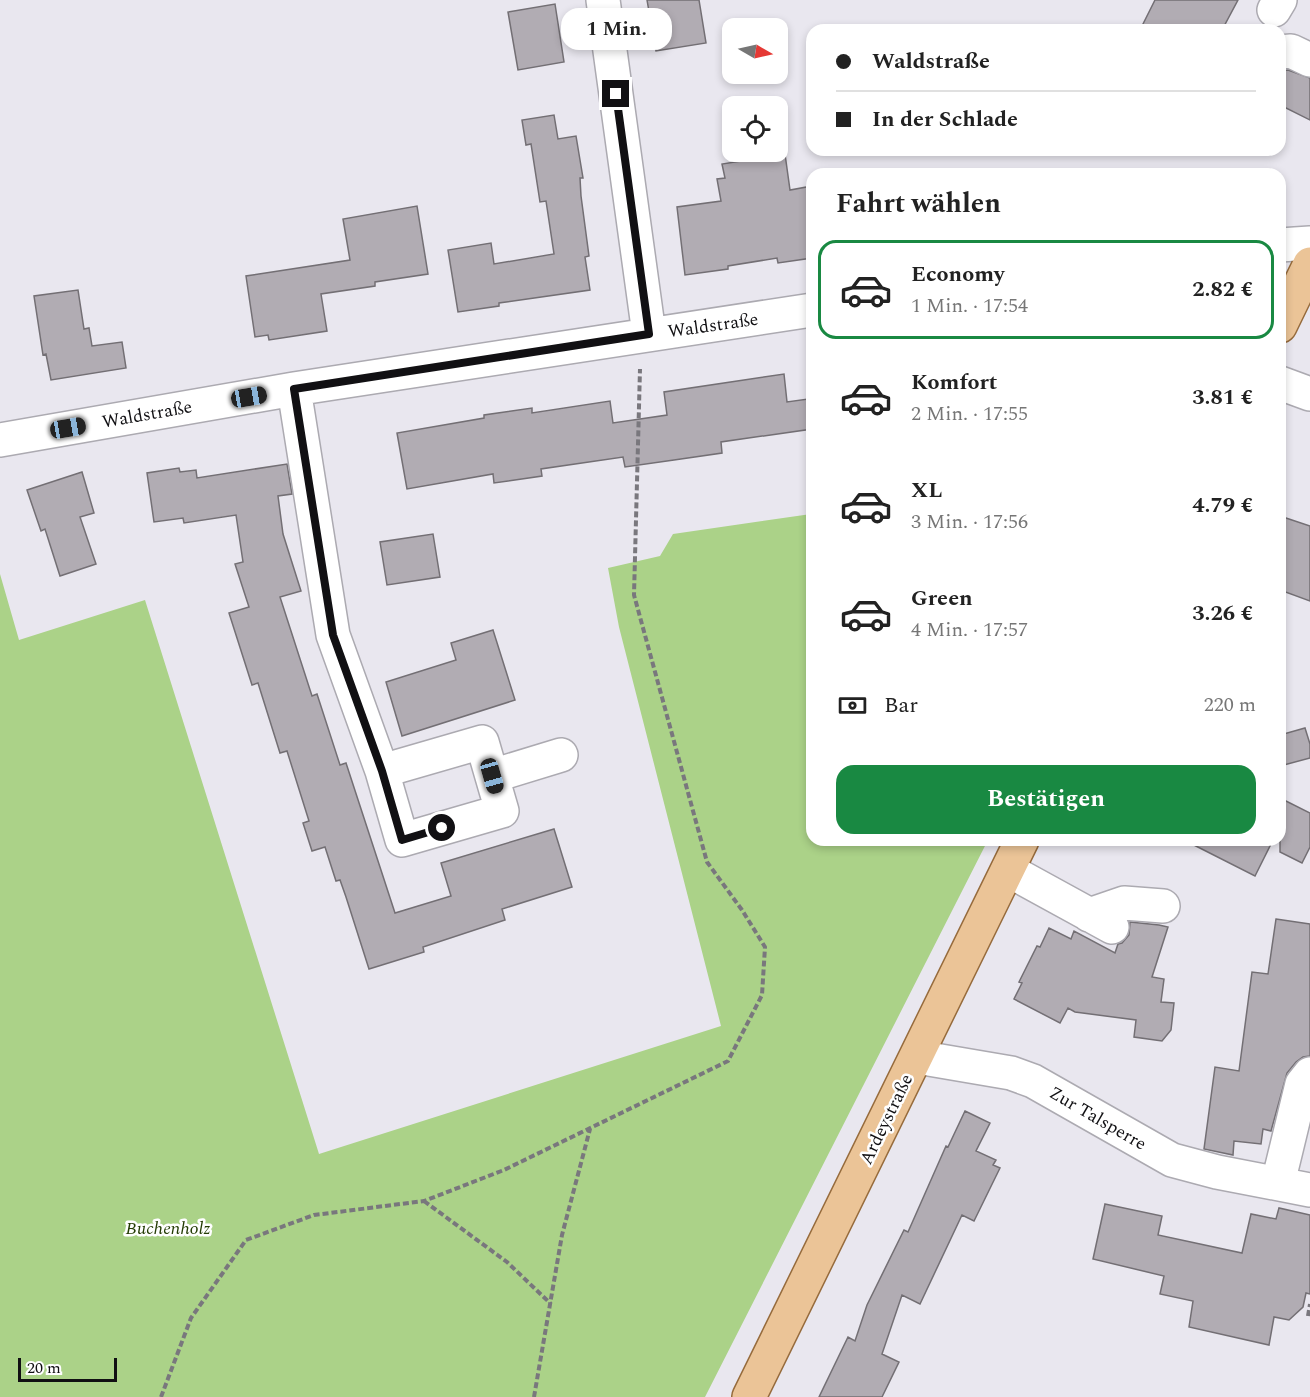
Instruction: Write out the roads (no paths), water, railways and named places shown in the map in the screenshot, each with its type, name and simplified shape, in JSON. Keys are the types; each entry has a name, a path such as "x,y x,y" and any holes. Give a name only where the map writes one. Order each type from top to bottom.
{"main road":[{"path":"1286,314 1310,264"},
{"name":"Ardeystraße","path":"749,1397 1019,846"}],"street":[{"path":"603,0 645,335"},
{"path":"1286,51 1291,51 1310,60"},
{"path":"1286,245 1310,243"},
{"name":"Waldstraße","path":"0,440 294,389 806,311"},
{"path":"1286,385 1310,394"},
{"path":"294,389 333,635 382,771 402,840 502,811 482,742 382,771"},
{"path":"492,776 561,755"},
{"path":"1008,870 1100,921 1124,903 1163,906"},
{"name":"Zur Talsperre","path":"917,1057 1011,1073 1034,1081 1172,1160 1217,1172 1310,1190"},
{"path":"1278,1183 1302,1084 1310,1074"}],"park label":[{"name":"Buchenholz","path":"168,1228"}]}
